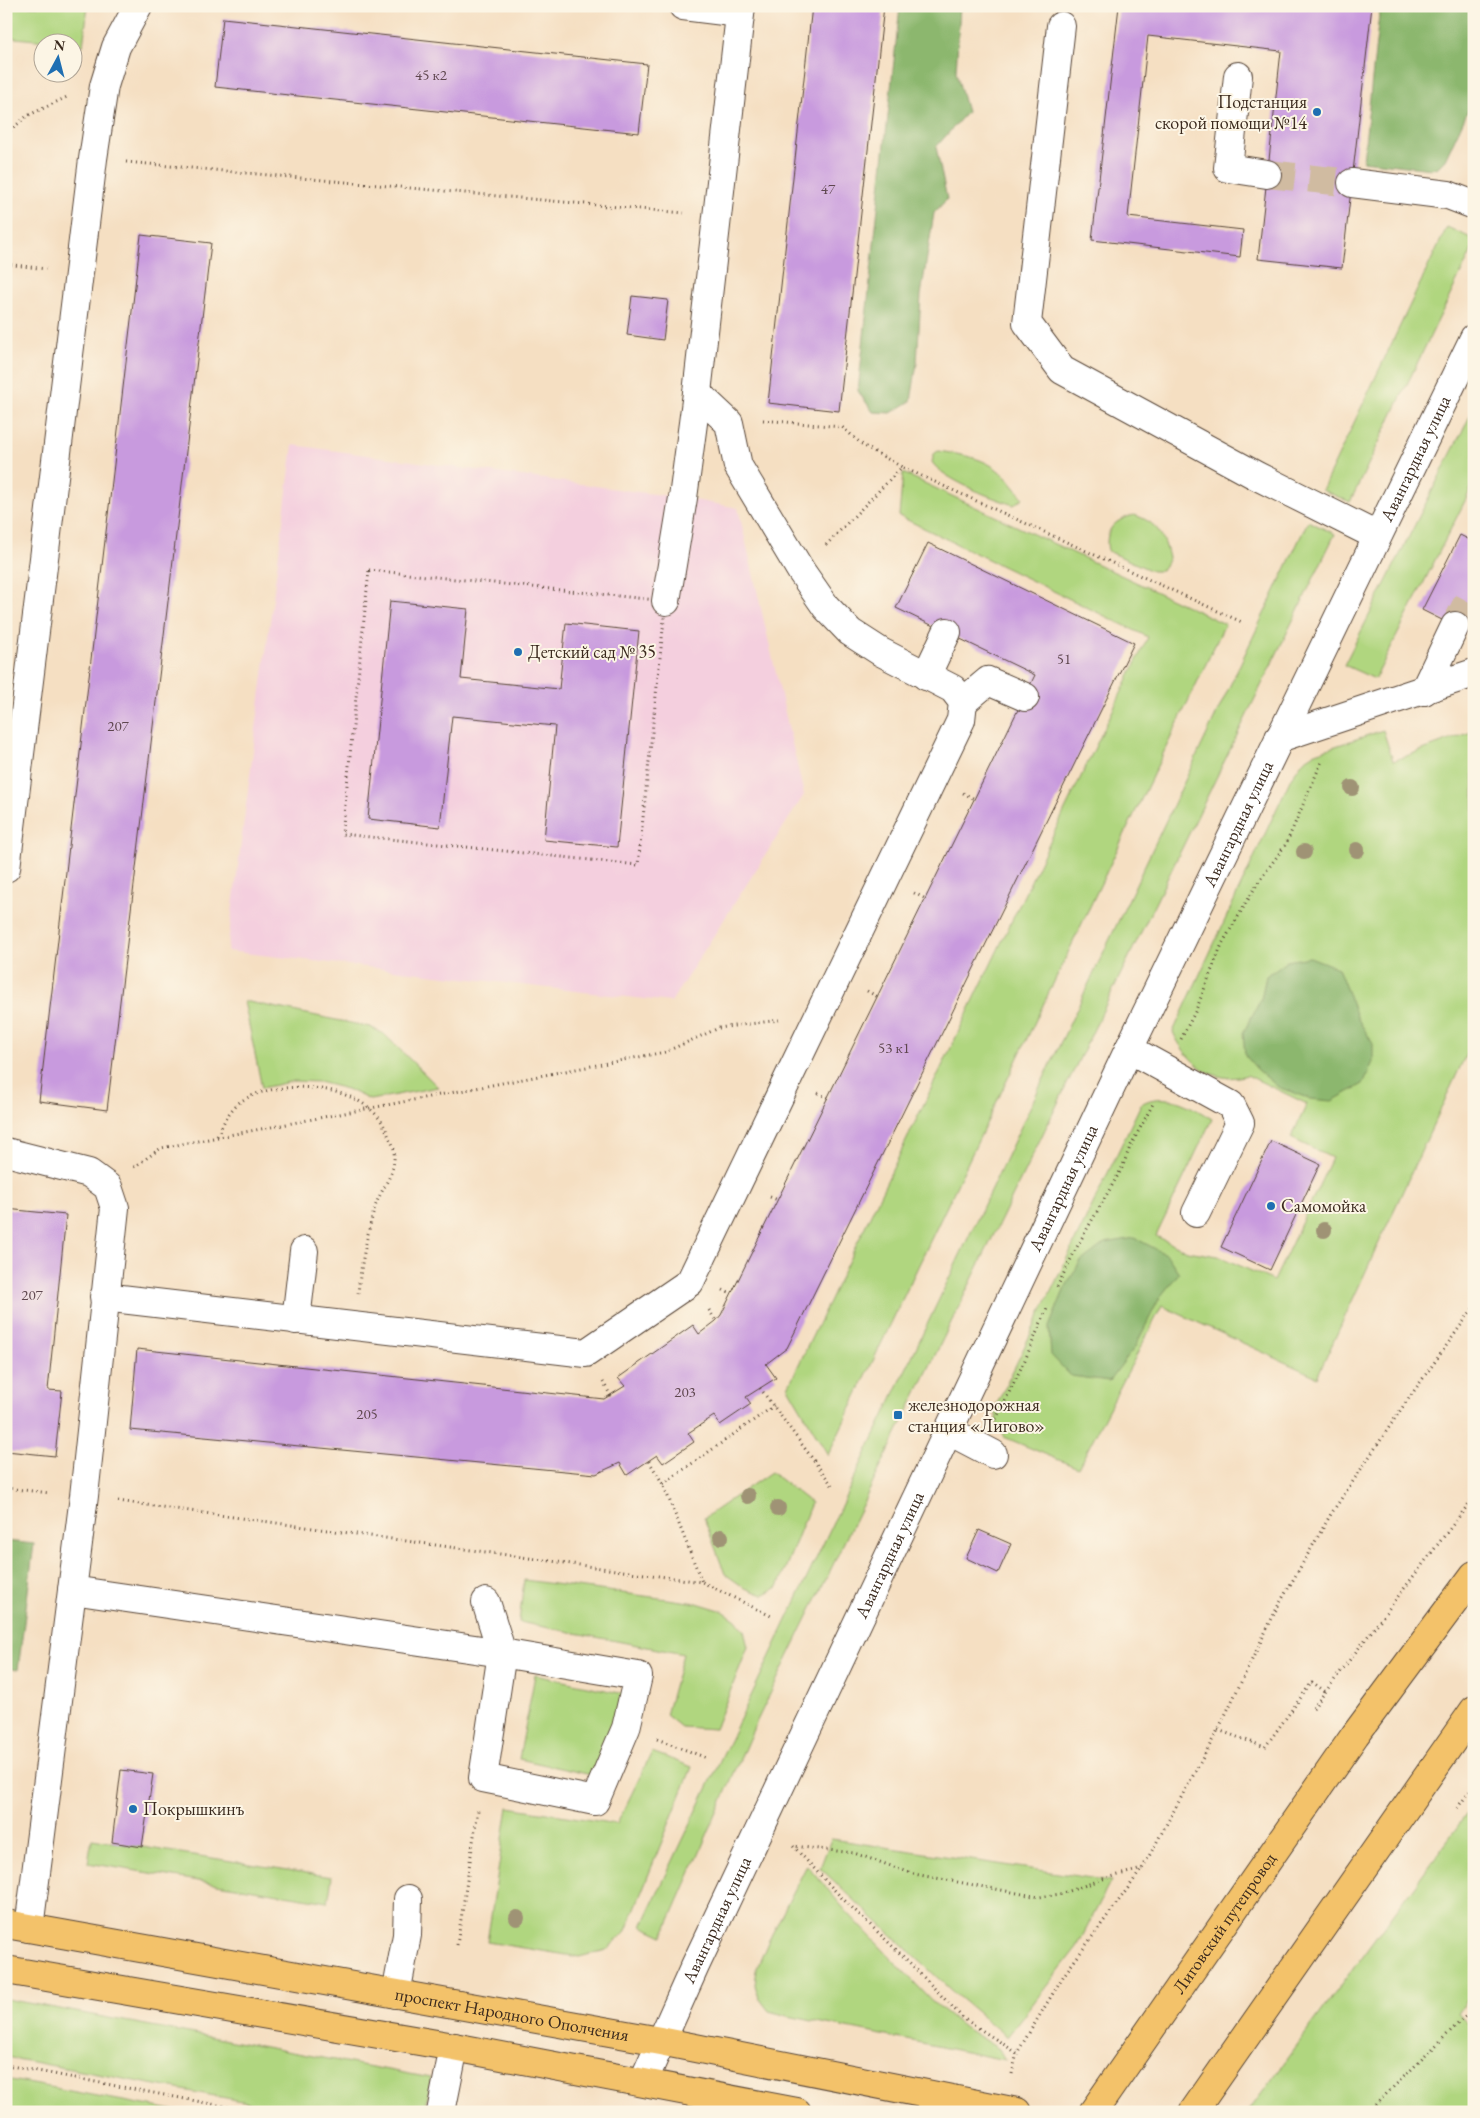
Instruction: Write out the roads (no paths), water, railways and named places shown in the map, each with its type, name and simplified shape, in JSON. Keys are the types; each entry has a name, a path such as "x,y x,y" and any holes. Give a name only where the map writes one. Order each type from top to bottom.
{"main road":[{"name":"Лиговский путепровод","path":"1093,2112 1355,1735 1474,1575"},
{"path":"1193,2112 1474,1710"},
{"name":"проспект Народного Ополчения","path":"18,1926 660,2041 1017,2112"},
{"path":"6,1970 454,2047 797,2112"}],"street":[{"path":"6,868 93,159 104,86 116,47 138,6"},
{"path":"666,601 683,498 697,393 741,10 683,6"},
{"path":"1061,26 1027,323 1062,370 1257,476 1377,536"},
{"path":"1238,76 1228,168 1267,174"},
{"path":"1352,183 1448,195 1474,205"},
{"name":"Авангардная улица","path":"644,2082 660,2041 1129,1049 1474,338"},
{"path":"104,1298 584,1354 690,1282 961,720 963,702 953,688 881,652 850,632 826,606 801,571 738,466 730,423 697,393"},
{"path":"1424,691 1455,626"},
{"path":"926,676 947,632"},
{"path":"1279,738 1474,673"},
{"path":"963,702 988,681 1025,697"},
{"path":"1129,1049 1231,1105 1240,1123 1196,1213"},
{"path":"6,1152 89,1173 108,1187 115,1208 72,1590 18,1926"},
{"path":"296,1320 304,1251"},
{"path":"949,1431 993,1454"},
{"path":"72,1590 502,1653 638,1676 626,1728 595,1801 483,1778 502,1653 486,1602"},
{"path":"396,1994 407,1935 408,1899"},
{"path":"441,2112 454,2047"}],"tunnel":[{"path":"1267,174 1352,183"},
{"path":"1455,626 1474,590"}],"place":[{"name":"Подстанция скорой помощи №14","path":"1317,112"},
{"name":"Детский сад № 35","path":"518,652"},
{"name":"Самомойка","path":"1271,1206"},
{"name":"железнодорожная станция «Лигово»","path":"898,1415"},
{"name":"Покрышкинъ","path":"133,1809"}]}
